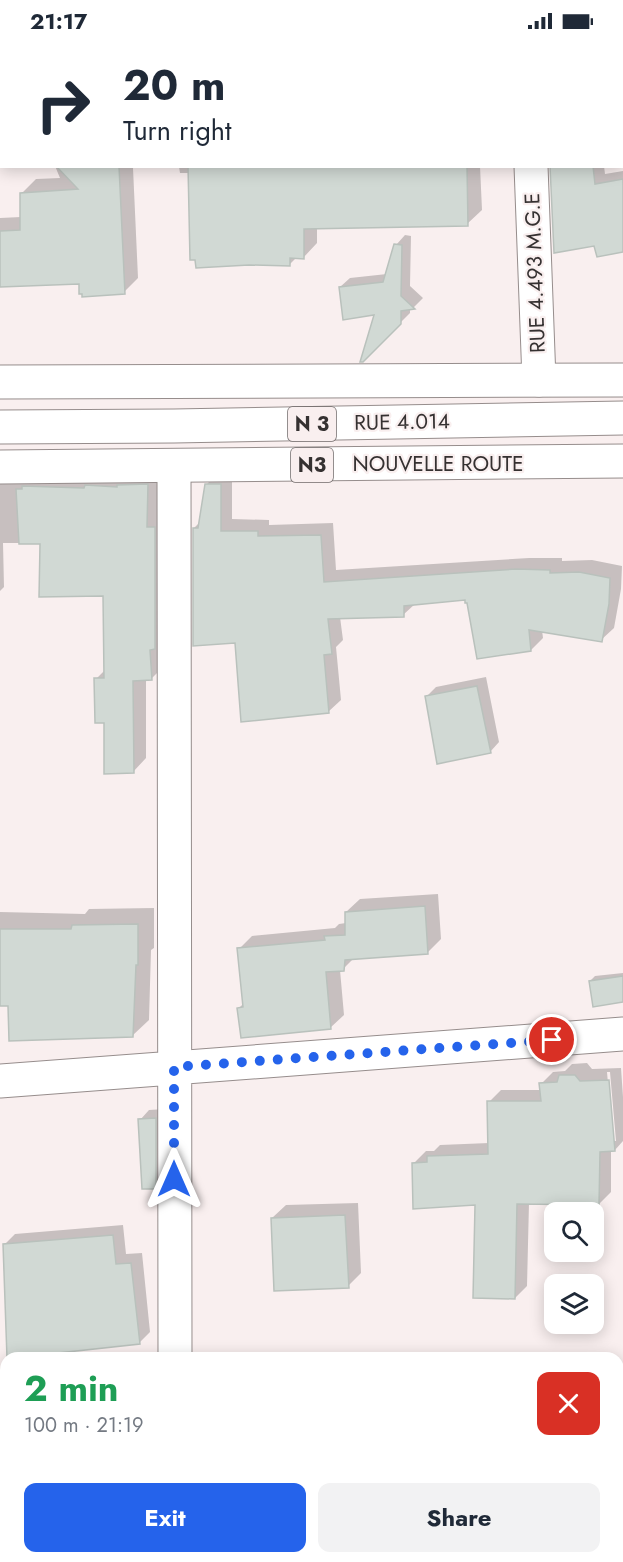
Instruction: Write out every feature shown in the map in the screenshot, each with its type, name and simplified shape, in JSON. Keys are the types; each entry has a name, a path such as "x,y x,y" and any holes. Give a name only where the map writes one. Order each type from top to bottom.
{"main road":[{"name":"RUE 4.493 M.G.E","path":"531,168 539,380"},
{"path":"0,382 623,380"},
{"name":"RUE 4.014","path":"0,427 623,418"},
{"name":"NOUVELLE ROUTE","path":"0,466 623,461"},
{"path":"174,466 175,1352"},
{"path":"0,1081 623,1034"}],"building":[{"path":"58,168 119,168 125,294 82,297 82,294 79,294 79,284 0,287 0,231 20,230 20,193 78,189"},
{"path":"188,168 467,168 468,226 304,229 304,259 290,258 290,266 249,265 196,268 195,260 190,260"},
{"path":"550,168 593,168 595,184 623,179 623,252 597,257 594,246 554,253"},
{"path":"394,244 402,245 401,296 415,309 401,311 401,324 363,362 360,362 374,315 343,320 339,287 383,282"},
{"path":"148,484 147,527 155,527 155,649 150,650 152,680 133,681 134,773 104,774 104,723 95,723 94,678 104,678 103,596 39,597 40,544 19,544 16,489 22,489 22,486 84,488 85,485 117,487 117,485"},
{"path":"205,484 221,484 221,531 258,531 258,536 321,535 324,582 516,569 550,570 550,573 579,572 610,578 609,604 602,642 529,630 531,651 477,659 465,600 404,606 404,617 328,619 332,654 324,655 329,713 241,722 235,643 193,646 193,528 198,528"},
{"path":"477,686 491,753 437,764 425,696"},
{"path":"425,906 428,954 345,960 344,971 326,972 331,1029 241,1038 237,1008 243,1007 237,948 325,940 324,936 345,935 345,912"},
{"path":"138,924 138,965 136,965 133,1037 9,1041 8,1006 0,1006 0,929 71,929 72,925"},
{"path":"623,976 623,1002 593,1007 589,981"},
{"path":"559,1075 575,1075 580,1081 609,1080 615,1151 600,1152 599,1202 517,1204 515,1299 473,1298 475,1205 413,1209 412,1163 427,1162 427,1156 488,1154 487,1101 541,1101 539,1083 557,1082"},
{"path":"156,1118 156,1189 142,1189 138,1119"},
{"path":"345,1215 349,1288 274,1291 271,1218"},
{"path":"113,1235 116,1264 131,1263 140,1344 67,1352 7,1352 3,1244"}],"route":[{"path":"174,1179 174,1067 552,1040"}]}
